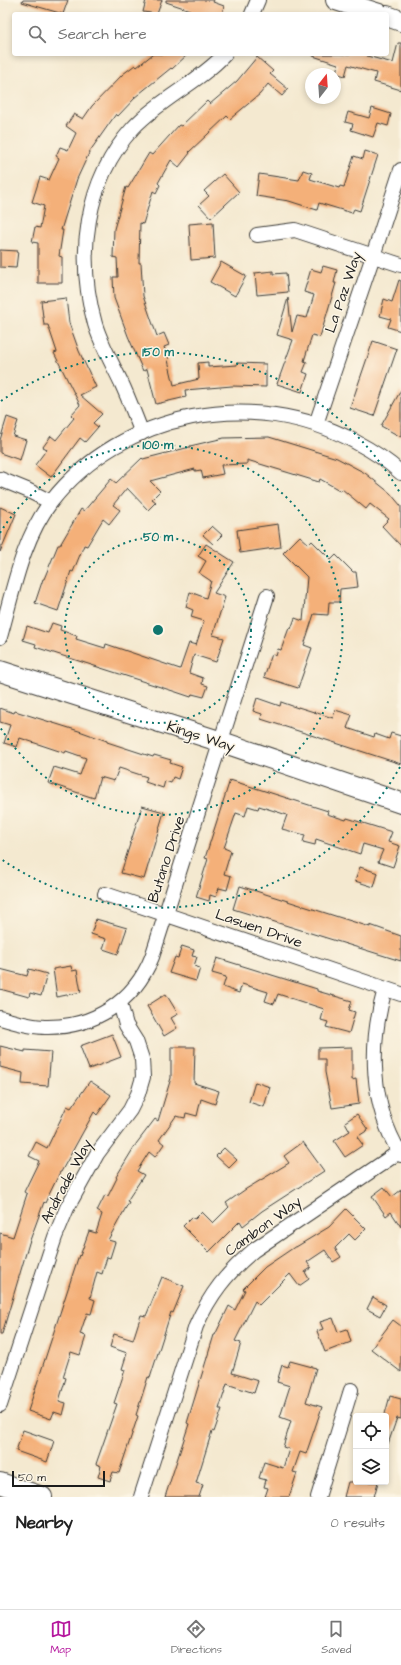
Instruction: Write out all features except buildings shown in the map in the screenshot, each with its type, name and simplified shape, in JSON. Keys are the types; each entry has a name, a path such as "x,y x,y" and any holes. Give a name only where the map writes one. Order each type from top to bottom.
{"street":[{"path":"253,12 258,0"},
{"path":"336,0 374,12"},
{"path":"389,17 401,21"},
{"path":"142,432 95,325 90,303 86,268 86,235 89,216 93,198 108,163 133,129 163,101 208,69 223,56"},
{"name":"La Paz Way","path":"316,424 401,170"},
{"path":"257,235 295,230 401,265"},
{"path":"0,637 28,543 51,502 69,482 108,450 142,432 169,422 219,412 270,414 316,424 342,434 365,446 401,473"},
{"path":"0,479 51,502"},
{"name":"Butano Drive","path":"0,1018 35,1026 63,1027 82,1023 99,1016 120,1003 139,982 149,965 268,596"},
{"name":"Kings Way","path":"0,671 222,742 401,803"},
{"name":"Lasuen Drive","path":"105,894 401,994"},
{"path":"385,989 376,1023 374,1054 375,1075 383,1116 400,1154"},
{"name":"Andrade Way","path":"0,1405 55,1237 67,1208 97,1154 130,1110 138,1094 143,1077 142,1059 136,1041 126,1025 120,1003"},
{"name":"Cambon Way","path":"141,1497 196,1326 203,1310 222,1281 234,1267 254,1250 400,1154"},
{"path":"318,1497 351,1390"},
{"path":"0,1483 42,1497"}]}
